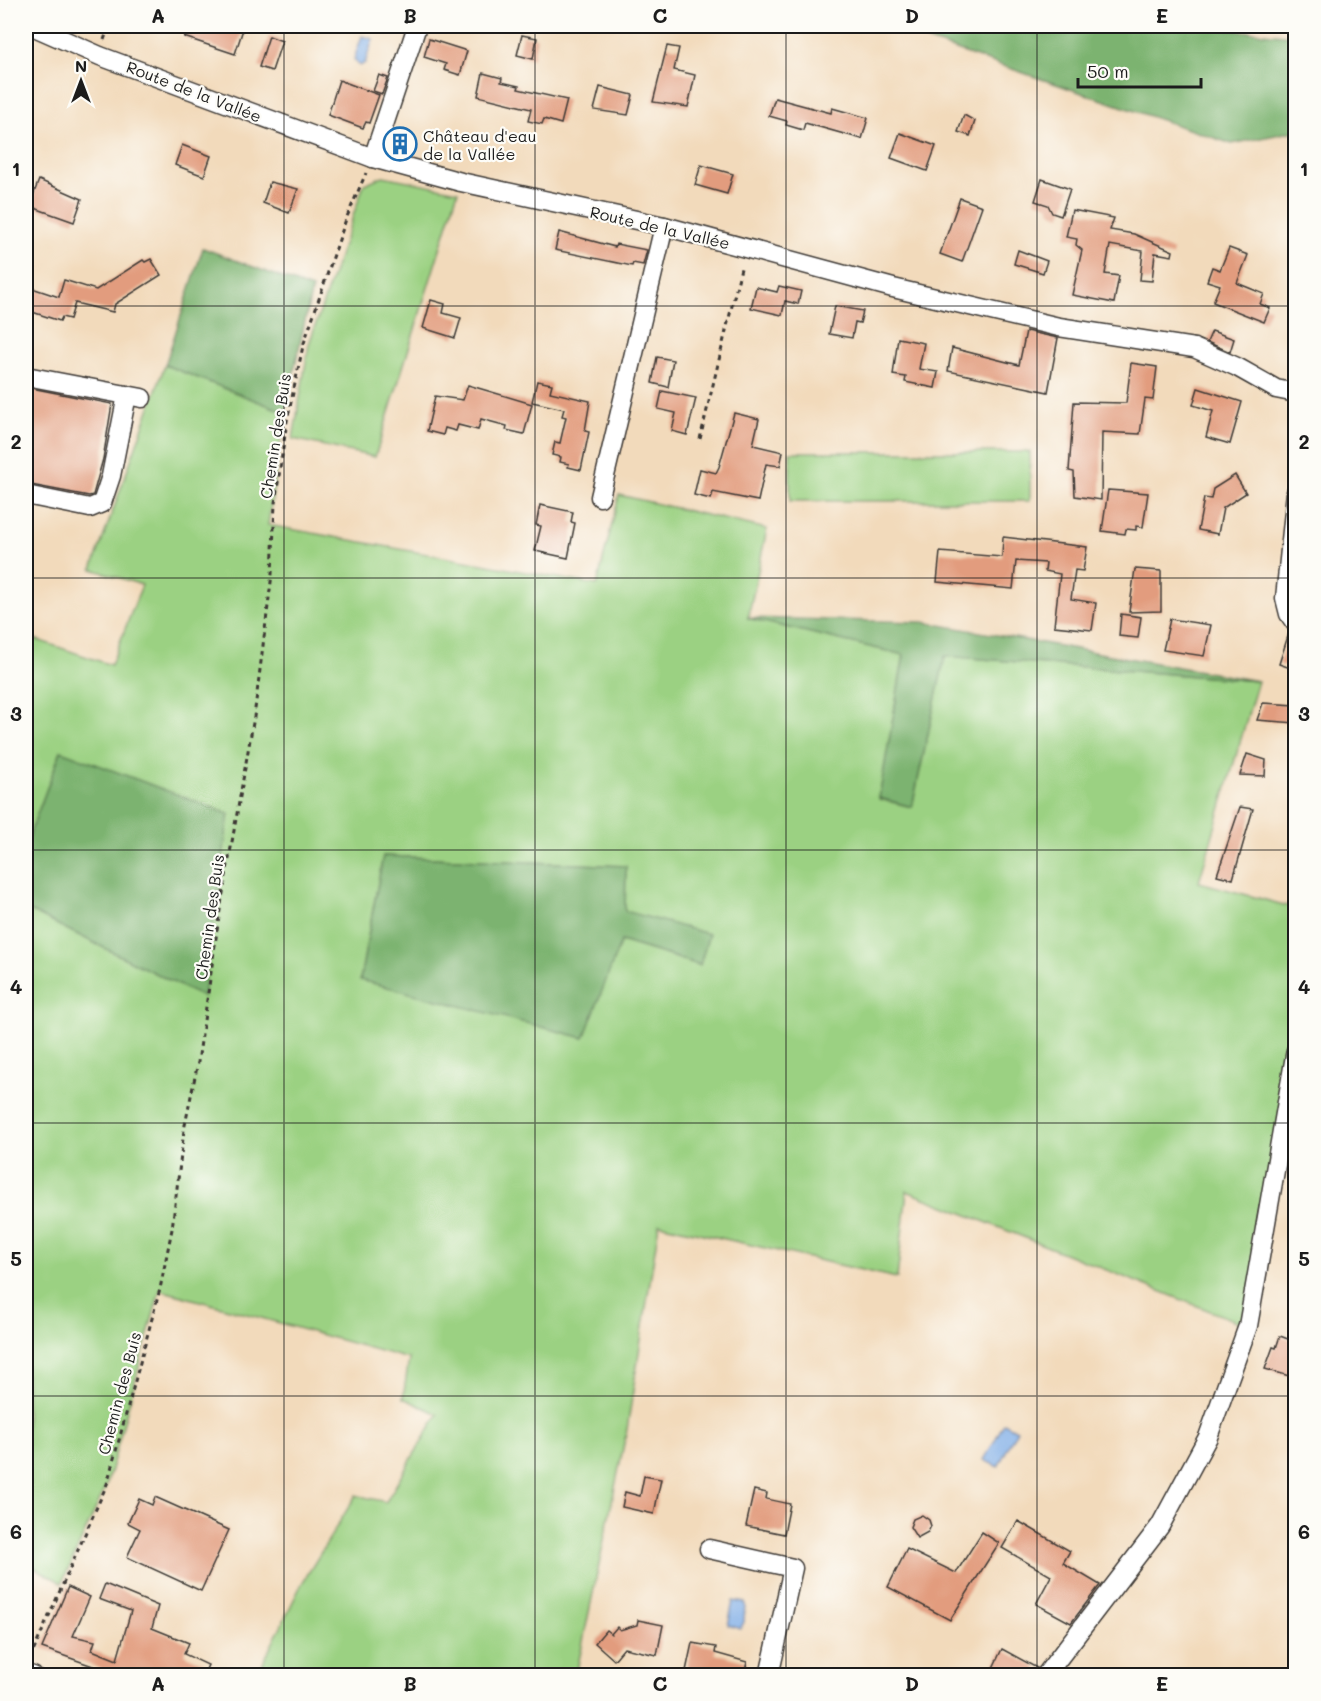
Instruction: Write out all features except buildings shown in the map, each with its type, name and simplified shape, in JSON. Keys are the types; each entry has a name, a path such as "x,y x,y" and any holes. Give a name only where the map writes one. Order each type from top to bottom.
{"street":[{"name":"Route de la Vallée","path":"32,26 100,56 373,158 461,182 664,226 893,288 1059,327 1194,348 1237,367 1276,389 1296,393"},
{"path":"373,158 417,26"},
{"path":"600,497 664,226"},
{"path":"26,376 134,396 102,504 90,508 26,495"},
{"path":"1296,492 1285,597 1289,614 1296,624"},
{"path":"1045,1676 1160,1526 1208,1437 1248,1326 1296,1050"},
{"path":"709,1549 794,1568 769,1676"}],"path":[{"name":"Chemin des Buis","path":"30,1670 107,1484 160,1289 172,1228 184,1130 198,1062 220,910 252,728 272,574 275,504 287,421 303,346 346,219 373,158"},
{"path":"700,439 745,248"}],"green space":[{"path":"912,26 1192,26 1295,36 1295,131 1232,144 909,34"},
{"path":"383,176 458,191 375,457 293,439 309,344 364,184"},
{"path":"203,248 312,289 285,412 165,365"},
{"path":"165,365 285,412 268,525 597,585 619,495 767,529 748,618 904,655 879,799 912,807 945,656 1258,681 1199,882 1295,908 1295,1050 1248,1326 907,1191 897,1278 659,1224 627,1429 576,1675 257,1675 301,1585 356,1495 386,1502 438,1414 403,1398 409,1359 160,1290 107,1484 62,1583 26,1563 26,909 203,997 61,751 26,844 26,636 111,665 142,585 92,569","holes":["383,856 626,866 625,911 699,965 621,941 360,979"]},
{"path":"790,452 1030,452 1030,501 790,501"},
{"path":"747,618 923,622 1258,681 945,656 912,807 879,798 904,655"},
{"path":"61,751 229,814 203,997 26,909 26,844"},
{"path":"383,856 626,866 625,911 709,934 700,965 621,941 584,1038 360,980"}],"water":[{"path":"362,36 373,39 365,63 360,66 354,59"},
{"path":"1004,1423 1017,1430 998,1467 984,1460"},
{"path":"733,1601 745,1603 744,1622 740,1629 728,1625"}],"place":[{"name":"Château d'eau de la Vallée","path":"400,144"}]}
